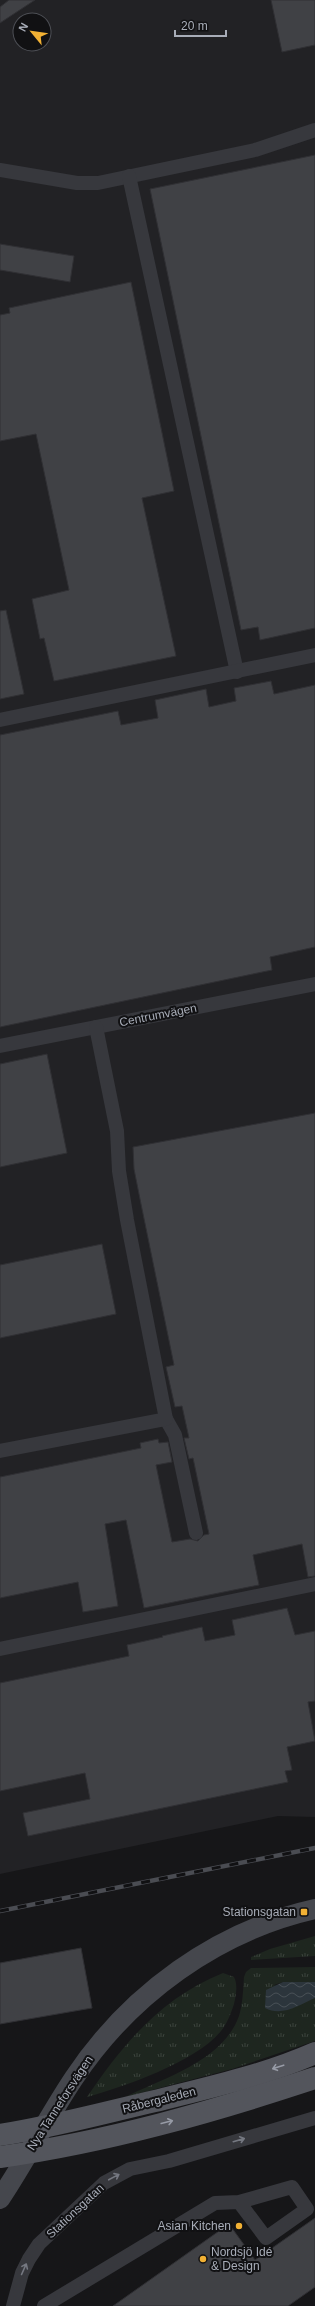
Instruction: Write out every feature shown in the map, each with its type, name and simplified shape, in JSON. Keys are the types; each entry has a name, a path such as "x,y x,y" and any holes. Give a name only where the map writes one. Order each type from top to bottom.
{"main road":[{"name":"Nya Tanneforsvägen","path":"0,2199 75,2077 99,2044 132,2010 178,1971 212,1949 266,1924 315,1909"},
{"name":"Råbergaleden","path":"6,2134 79,2120 190,2092 268,2070 315,2053"},
{"name":"Råbergaleden","path":"2,2157 188,2117 315,2078"}],"street":[{"path":"0,170 77,183 98,183 255,150 315,130"},
{"path":"129,176 237,672"},
{"path":"0,720 315,655"},
{"name":"Centrumvägen","path":"0,1046 315,984"},
{"path":"96,1028 117,1131 119,1171 127,1220 166,1419 175,1435 196,1533"},
{"path":"0,1451 166,1419"},
{"path":"0,1648 315,1584"},
{"name":"Stationsgatan","path":"13,2306 22,2273 28,2259 39,2244 104,2183 130,2169 169,2160 315,2118"},
{"path":"44,2306 215,2203 239,2202 292,2187 308,2209 266,2238 239,2202"}],"shaded area":[{"path":"0,0 315,0 315,1817 278,1816 0,1874"}],"green space":[{"path":"315,1936 315,1956 251,1960 251,1957 270,1949"},
{"path":"315,1967 315,1982 283,1982 274,1985 307,2001 315,1998 315,2041 232,2069 125,2097 191,2066 220,2045 231,2032 239,2016 244,1977 246,1972 251,1968"},
{"path":"223,1973 234,1977 236,1987 234,2004 225,2025 210,2042 195,2053 159,2072 120,2087 87,2097 115,2058 162,2009 201,1983"}],"water":[{"path":"283,1982 315,1982 315,1998 297,2007 284,2011 265,2008 266,1990"}],"building":[{"path":"9,0 35,0 17,12 12,12 12,15 0,23 0,7"},
{"path":"271,0 315,0 315,45 282,52"},
{"path":"315,155 315,628 260,640 258,627 241,630 150,189"},
{"path":"0,244 74,256 70,282 0,270"},
{"path":"131,282 174,491 142,498 176,656 54,681 44,638 40,639 32,599 69,590 36,434 0,441 0,315 10,313 9,308"},
{"path":"6,610 24,694 0,699 0,611"},
{"path":"271,681 274,694 315,685 315,947 270,957 272,970 0,1027 0,735 118,711 121,725 158,718 155,700 206,689 209,707 236,701 234,688"},
{"path":"47,1054 67,1153 0,1167 0,1064"},
{"path":"315,1113 315,1576 308,1577 302,1544 253,1555 259,1585 144,1608 126,1520 105,1524 118,1606 83,1612 78,1582 0,1598 0,1477 141,1448 140,1443 158,1439 159,1443 168,1442 172,1462 156,1465 172,1542 190,1539 198,1541 204,1535 209,1534 193,1458 189,1459 184,1438 189,1438 182,1406 175,1407 166,1367 174,1365 134,1169 133,1147"},
{"path":"102,1244 116,1314 0,1338 0,1265"},
{"path":"287,1608 295,1635 315,1631 315,1701 308,1702 315,1741 287,1747 292,1770 285,1771 288,1782 28,1836 23,1813 90,1799 85,1773 0,1791 0,1683 129,1656 127,1645 202,1627 205,1641 235,1635 232,1620"},
{"path":"81,1948 92,2008 0,2024 0,1963"},
{"path":"315,2218 315,2287 288,2306 113,2306 229,2224 255,2260"}],"railway":[{"path":"0,1911 315,1848"}],"place":[{"name":"Stationsgatan","path":"304,1912"},
{"name":"Asian Kitchen","path":"239,2226"},
{"name":"Nordsjö Idé & Design","path":"203,2259"}]}
